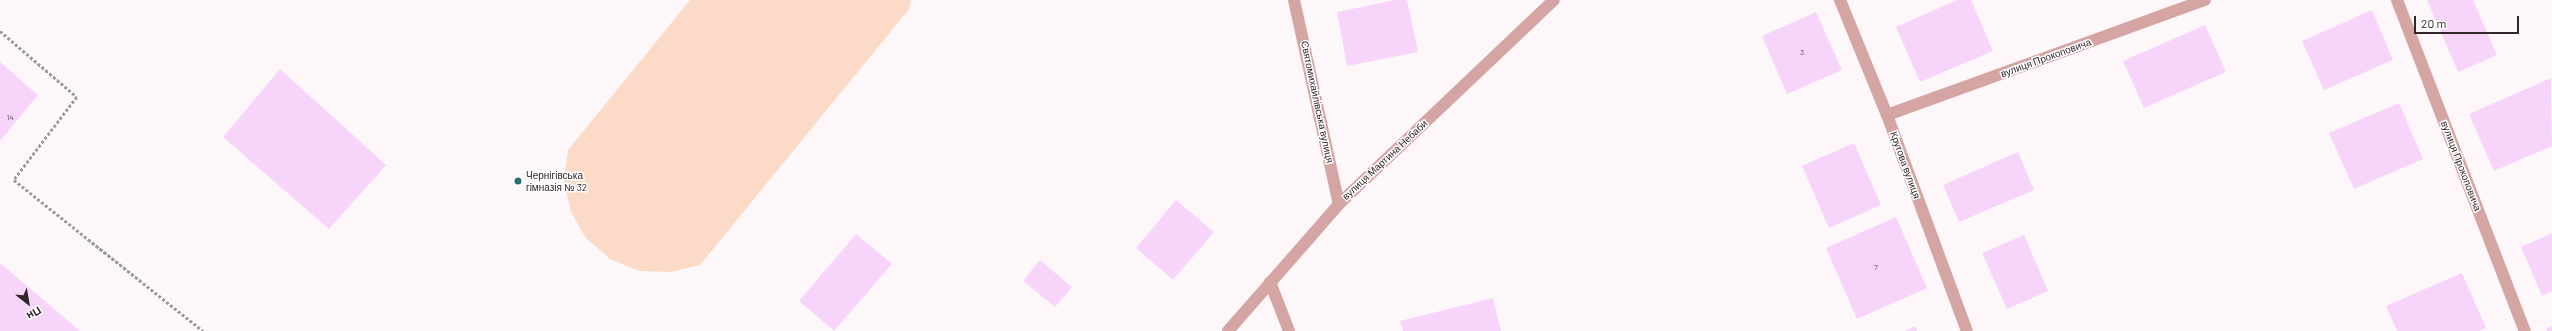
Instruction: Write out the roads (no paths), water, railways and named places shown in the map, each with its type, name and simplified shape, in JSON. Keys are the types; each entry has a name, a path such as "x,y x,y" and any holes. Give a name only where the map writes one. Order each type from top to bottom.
{"street":[{"name":"Святомихайлівська вулиця","path":"1294,0 1339,204"},
{"name":"вулиця Мартина Небаби","path":"1228,331 1339,204 1554,0"},
{"name":"Кругова вулиця","path":"1840,0 1887,115 1967,331"},
{"name":"вулиця Прокоповича","path":"1887,115 2205,0"},
{"name":"вулиця Прокоповича","path":"2397,0 2525,331"},
{"path":"1270,282 1289,331"}],"place":[{"name":"Чернігівська гімназія № 32","path":"518,181"}]}
